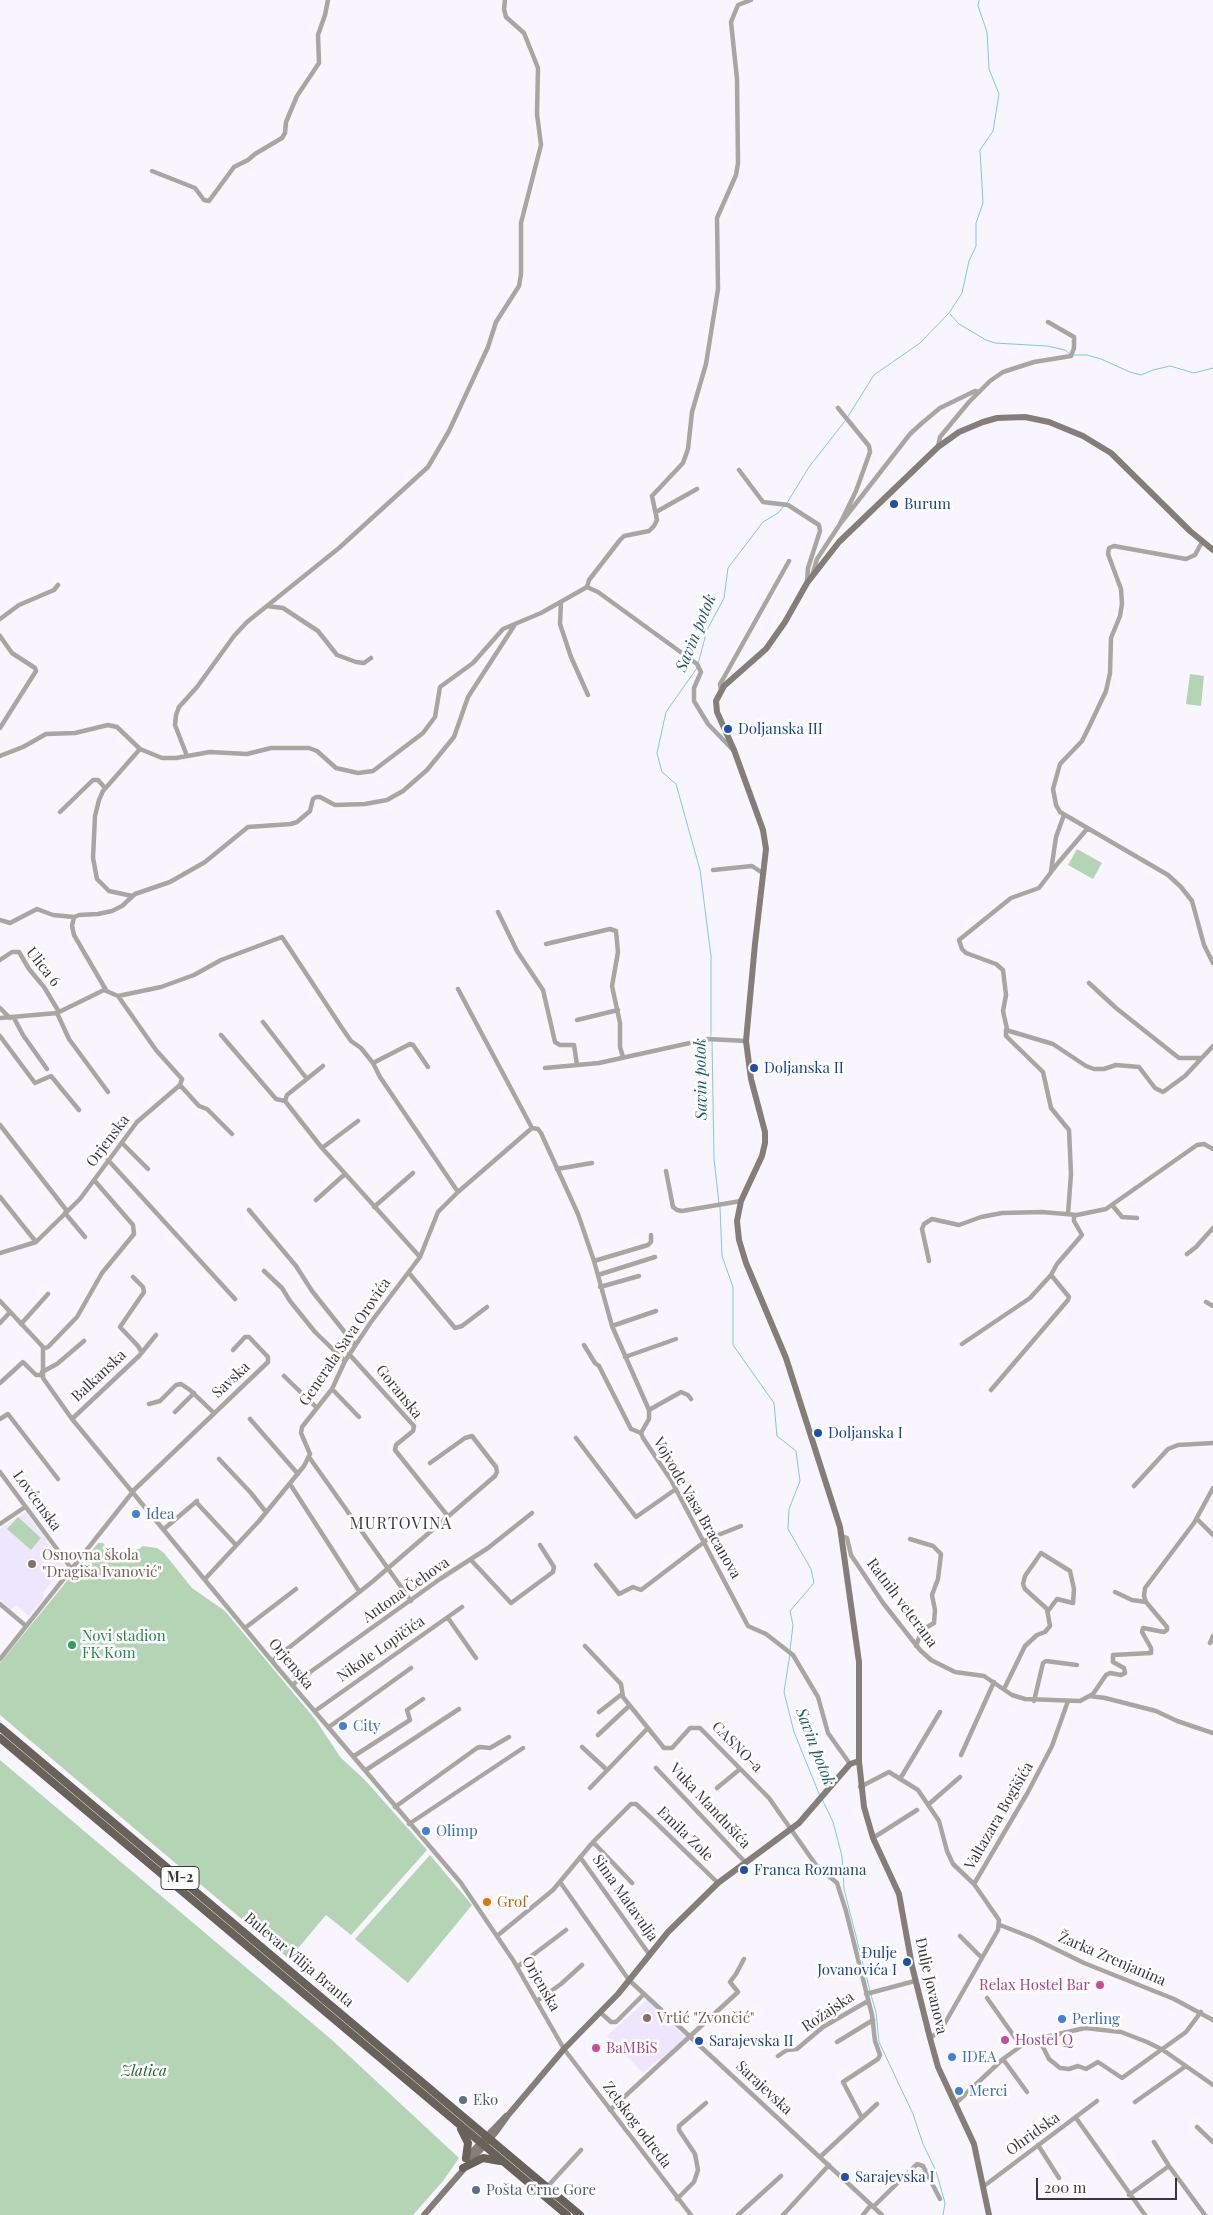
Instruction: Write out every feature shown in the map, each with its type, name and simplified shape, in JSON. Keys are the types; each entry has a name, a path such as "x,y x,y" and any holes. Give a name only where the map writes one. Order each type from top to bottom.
{"main road":[{"name":"Bulevar Vilija Branta","path":"0,1727 485,2140 547,2187 580,2215"},
{"name":"Bulevar Vilija Branta","path":"0,1738 458,2123 485,2140 505,2163 567,2215"},
{"path":"458,2123 468,2141 466,2158"},
{"path":"463,2168 483,2158 505,2163"}],"street":[{"path":"152,171 195,188 204,200 208,201 234,167 282,138 285,133 286,122 297,96 319,63 318,35 328,0"},
{"path":"187,756 175,725 177,711 234,636 266,606 339,548 428,467 449,431 488,347 496,322 519,286 521,274 521,223 541,145 537,114 538,68 524,33 506,17 504,9 506,0"},
{"path":"588,587 589,580 624,536 649,531 656,520 652,496 664,481 678,470 688,450 694,401 707,358 718,290 717,218 736,175 738,163 737,78 731,22 738,5 751,0"},
{"path":"938,447 940,437 979,392 1002,372 1052,358 1069,358 1075,342 1073,336 1048,322"},
{"path":"812,577 812,570 817,559 840,524 910,434 940,408 975,391 979,392"},
{"path":"838,408 847,417 870,449 862,477 840,524"},
{"path":"721,689 766,649 785,622 807,583 839,542 938,447 969,427 997,418 1025,417 1049,422 1084,436 1111,453 1202,542 1213,550"},
{"path":"739,470 761,501 786,505 821,527 808,568 807,583"},
{"path":"656,512 697,489"},
{"path":"1202,542 1195,555 1186,559 1114,546 1109,548 1108,554 1121,589 1120,616 1111,638 1110,673 1106,691 1082,741 1060,764 1053,789 1056,805 1064,815 1087,829 1109,839 1168,875 1182,887 1192,901 1204,945 1213,963"},
{"path":"721,689 720,684 723,678 789,561"},
{"path":"0,619 20,605 54,590 58,585"},
{"path":"0,756 24,747 46,734 74,734 108,725 118,727 140,749 162,758 176,758 210,752 247,754 271,748 309,748 317,751 336,768 358,773 373,771 423,734 435,717 438,692 442,685 473,663 503,629 514,626 588,587"},
{"path":"588,587 598,592 698,666 701,674 693,690 694,701 708,724 734,750"},
{"path":"561,602 560,624 571,657 588,695"},
{"path":"266,606 283,608 318,631 337,655 364,663 371,658"},
{"path":"0,920 10,922 39,909 53,915 74,917 112,911 122,906 132,896 165,885 186,874 205,862 248,827 284,825 297,822 310,811 313,799 316,797 323,798 331,804 356,804 387,800 403,791 427,770 454,737 468,697 514,626"},
{"path":"0,636 14,656 35,668 36,671 0,728"},
{"name":"Đulje Jovanova","path":"721,689 716,701 716,708 734,750 765,839 764,874 746,1041 751,1079 765,1132 765,1143 762,1156 741,1201 737,1221 740,1246 786,1358 832,1499 842,1536 859,1662 859,1761 860,1787 864,1807 873,1838 899,1894 915,1980 938,2067 974,2144 989,2215"},
{"path":"132,896 106,890 97,879 94,867 95,816 98,800 106,788 140,749"},
{"path":"60,812 93,780 98,780 106,788"},
{"path":"1050,872 1056,837 1064,815"},
{"path":"1068,1214 1072,1174 1069,1130 1051,1108 1042,1072 1006,1036 1005,1031 1007,1029 1003,1011 1006,997 1003,970 996,964 966,953 962,949 960,940 1011,898 1039,888 1050,872 1087,829"},
{"path":"713,870 752,866 764,874"},
{"path":"498,912 517,951 543,990 555,1042 560,1046 574,1045 577,1065"},
{"path":"74,917 72,926 74,935 106,990 118,996 153,1045 182,1079 180,1085 199,1106 207,1109 232,1134"},
{"path":"546,944 614,929 618,947 612,984 618,1010 623,1057"},
{"path":"118,996 176,982 208,966 282,937 351,1041 362,1048 374,1063 380,1077 458,1192"},
{"name":"Ulica 6","path":"0,960 12,952 18,952 29,970 44,987 58,1013"},
{"path":"1089,983 1116,1008 1178,1058 1201,1058"},
{"path":"458,989 532,1128 539,1131 580,1219 612,1326 649,1410 681,1392 688,1395 691,1399"},
{"path":"0,1018 58,1013 106,990"},
{"path":"0,1008 12,1018 47,1069"},
{"path":"577,1020 618,1010"},
{"path":"58,1013 70,1039 108,1092"},
{"path":"263,1022 307,1079"},
{"path":"1007,1029 1053,1044 1079,1062 1094,1068 1104,1070 1116,1066 1139,1067 1155,1088 1163,1092 1185,1076 1213,1046"},
{"path":"221,1035 276,1099 285,1101 322,1148 420,1257"},
{"path":"0,1036 35,1084 52,1077 79,1110"},
{"path":"545,1068 623,1057 708,1039 746,1041"},
{"path":"374,1063 410,1044 413,1045 428,1067"},
{"path":"285,1101 286,1096 323,1066"},
{"name":"Orjenska","path":"0,1253 36,1242 94,1180 140,1118 180,1085"},
{"path":"322,1148 358,1121"},
{"path":"0,1125 85,1237"},
{"name":"Generala Sava Orovića","path":"309,1457 301,1431 332,1389 344,1361 355,1345 396,1287 410,1273 426,1247 436,1216 458,1192 532,1128"},
{"path":"122,1143 148,1169"},
{"path":"929,1262 922,1229 924,1224 932,1219 959,1225 981,1217 1002,1213 1042,1212 1074,1215 1112,1206 1197,1145 1204,1144 1213,1149"},
{"path":"108,1160 234,1299"},
{"path":"557,1169 592,1163"},
{"path":"666,1171 673,1207 676,1210 741,1201"},
{"path":"316,1200 345,1174"},
{"path":"374,1207 413,1174"},
{"path":"43,1349 48,1347 77,1317 102,1273 134,1234 133,1225 94,1180"},
{"path":"0,1197 36,1242"},
{"path":"1112,1206 1122,1217 1137,1218"},
{"path":"249,1210 296,1266 312,1291 355,1345"},
{"path":"962,1344 1030,1298 1051,1275 1082,1235 1074,1221 1074,1215"},
{"path":"1187,1254 1213,1228"},
{"path":"594,1261 648,1244 651,1242 651,1235"},
{"path":"598,1275 655,1257"},
{"path":"264,1271 282,1288 290,1302 314,1332 344,1361"},
{"path":"410,1273 455,1328 462,1326 487,1307"},
{"path":"991,1390 1068,1300 1069,1297 1051,1275"},
{"path":"600,1287 639,1276"},
{"name":"Balkanska","path":"133,1277 143,1287 144,1292 120,1326 141,1351"},
{"path":"21,1324 48,1294"},
{"path":"0,1301 43,1349 42,1373"},
{"path":"1206,1302 1213,1306"},
{"path":"612,1326 656,1311"},
{"path":"0,1323 10,1312"},
{"name":"Balkanska","path":"72,1419 139,1356 141,1351 156,1335"},
{"name":"Savska","path":"0,1659 132,1494 268,1362 268,1357 249,1337 245,1337 233,1350"},
{"path":"625,1357 676,1339"},
{"path":"0,1383 23,1362 36,1375 42,1373 57,1364 84,1341"},
{"path":"584,1345 594,1363 599,1366 631,1429 642,1433"},
{"name":"Goranska","path":"349,1354 414,1426 413,1431 396,1445 395,1450 447,1515"},
{"name":"Orjenska","path":"42,1373 48,1386 72,1419 132,1494 164,1529 292,1685 461,1883 517,1967 564,2049"},
{"path":"284,1376 317,1408"},
{"name":"Savska","path":"149,1404 160,1401 179,1384 194,1393 214,1413"},
{"path":"332,1389 359,1417"},
{"path":"175,1412 194,1393"},
{"name":"Vojvode Vasa Bracanova","path":"649,1410 648,1419 642,1433 676,1489 749,1628 766,1634 791,1653 818,1697 828,1733 850,1764"},
{"path":"0,1419 8,1414 58,1479"},
{"path":"250,1419 298,1474"},
{"path":"272,1661 359,1591 495,1476 496,1468 472,1436 465,1438 430,1463"},
{"path":"576,1438 636,1517 676,1489"},
{"path":"1134,1486 1168,1449 1178,1445 1213,1443"},
{"path":"205,1579 290,1484 309,1457 411,1601"},
{"path":"219,1459 251,1492 266,1512"},
{"name":"Lovćenska","path":"0,1472 72,1568"},
{"path":"290,1484 359,1591"},
{"path":"1090,1696 1096,1691 1106,1675 1110,1673 1123,1675 1125,1673 1124,1668 1113,1662 1113,1656 1151,1652 1152,1649 1142,1633 1142,1628 1145,1627 1164,1632 1167,1630 1166,1626 1146,1602 1144,1593 1146,1586 1197,1519 1213,1488"},
{"path":"164,1529 196,1502 236,1544"},
{"path":"0,1524 25,1506"},
{"name":"Antona Čehova","path":"292,1685 471,1560 532,1512"},
{"path":"1197,1519 1213,1535"},
{"path":"596,1565 619,1594 633,1587 640,1590 704,1542 740,1526"},
{"name":"Ratnih veterana","path":"842,1536 847,1538 850,1555 916,1646 925,1655 947,1669 962,1674 984,1676 1012,1695 1034,1701 1068,1702 1084,1700 1090,1696 1105,1698 1156,1711 1177,1721 1213,1733"},
{"path":"910,1539 933,1546 941,1554 938,1579 932,1595 935,1610 934,1623 922,1630 916,1646"},
{"path":"471,1560 511,1603 553,1572 554,1567 540,1546"},
{"path":"1004,1689 1025,1646 1037,1635 1046,1632 1049,1628 1050,1619 1048,1611 1025,1589 1023,1584 1024,1576 1032,1568 1041,1553 1070,1571 1075,1596 1073,1603 1057,1599 1048,1611"},
{"path":"245,1628 296,1589"},
{"path":"1115,1592 1132,1600 1146,1602"},
{"path":"0,1604 26,1626"},
{"name":"Nikole Lopičića","path":"315,1712 462,1607"},
{"path":"448,1618 476,1658"},
{"path":"1210,1643 1213,1636"},
{"name":"CASNO-a","path":"585,1646 621,1684 622,1694 629,1706 663,1748 667,1750 672,1748 690,1728 697,1727 769,1798 792,1828 816,1865 830,1876 839,1887 869,1994 868,2000 880,2056 843,2080 842,2083 862,2118"},
{"path":"1034,1701 1043,1663 1046,1661 1077,1665"},
{"path":"328,1727 411,1668"},
{"path":"962,1755 994,1682"},
{"path":"600,1712 622,1694"},
{"path":"354,1756 410,1720 407,1710 423,1699"},
{"name":"Valtazara Bogišića","path":"1000,1925 998,1917 974,1884 1048,1754 1062,1722 1068,1702"},
{"path":"598,1735 629,1706"},
{"path":"366,1770 459,1709"},
{"path":"900,1779 940,1712"},
{"path":"590,1788 648,1729"},
{"path":"395,1807 477,1748 490,1748 509,1737"},
{"path":"582,1746 606,1770"},
{"path":"409,1824 484,1772 523,1748"},
{"path":"455,2177 466,2158 509,2114 564,2049 601,2013 649,1954 718,1883 792,1828 818,1802 850,1764 859,1761"},
{"name":"Vuka Mandušića","path":"656,1768 745,1862"},
{"path":"717,1788 740,1769"},
{"path":"860,1787 889,1772 918,1790 939,1821 946,1851 953,1864 974,1884"},
{"path":"929,1804 960,1777"},
{"name":"Emila Zole","path":"593,1842 629,1806 634,1804 718,1883"},
{"path":"873,1838 917,1810"},
{"path":"497,1936 547,1896 593,1842 632,1883"},
{"name":"Sima Matavulja","path":"580,1857 649,1954"},
{"path":"560,1882 629,1980"},
{"path":"930,2038 941,2030 1000,1925"},
{"name":"Žarka Zrenjanina","path":"1000,1925 1201,2012 1213,2020"},
{"path":"517,1967 566,1930"},
{"path":"960,1936 982,1958"},
{"path":"610,2110 738,1992 730,1982 744,1959"},
{"path":"536,2001 582,1965"},
{"name":"Sarajevska","path":"629,1980 882,2215"},
{"name":"Rožajska","path":"869,1994 915,1980"},
{"path":"601,2013 611,2022 616,2022 644,1994"},
{"path":"987,1998 1021,2046"},
{"name":"Rožajska","path":"778,2056 787,2050 797,2049 823,2027 868,2000"},
{"path":"1039,2038 1049,2059 1060,2068 1070,2069 1076,2066 1086,2070 1098,2062 1122,2078 1190,2029 1201,2012"},
{"path":"837,2042 873,2020"},
{"path":"956,2103 1021,2046 1039,2038 1079,2029 1099,2028 1128,2033 1163,2050 1213,2085"},
{"name":"Zetskog odreda","path":"564,2049 677,2199 692,2215"},
{"path":"1003,2060 1027,2092"},
{"path":"1135,2102 1186,2066"},
{"name":"Ohridska","path":"984,2186 1097,2101"},
{"path":"677,2199 694,2182 698,2170 694,2154 679,2130 679,2126 706,2103"},
{"path":"820,2157 877,2104"},
{"path":"1076,2118 1145,2215"},
{"path":"1197,2127 1213,2142"},
{"path":"424,2215 485,2140"},
{"path":"1154,2142 1205,2215"},
{"path":"1038,2145 1059,2178"},
{"path":"547,2187 581,2150"},
{"path":"863,2215 917,2164 923,2166 940,2199"},
{"path":"783,2215 829,2166"},
{"path":"1129,2195 1169,2166"},
{"path":"738,2215 781,2176"},
{"path":"683,2215 687,2210"}],"shaded area":[{"name":"Osnovna škola \"Dragiša Ivanović\"","path":"23,1513 27,1514 52,1548 51,1553 57,1562 63,1563 66,1568 63,1574 58,1574 43,1593 44,1598 29,1616 16,1605 11,1610 0,1599 0,1529"},
{"name":"Vrtić \"Zvončić\"","path":"648,1999 687,2039 662,2062 659,2059 643,2073 607,2036"}],"green space":[{"path":"1190,674 1204,676 1201,706 1186,704"},
{"path":"1077,849 1102,863 1093,879 1068,865"},
{"path":"18,1517 41,1538 31,1550 7,1529"},
{"path":"98,1543 103,1543 114,1554 139,1549 143,1546 157,1548 164,1553 192,1588 225,1611 315,1719 341,1758 364,1779 427,1850 351,1935 326,1915 289,1959 0,1715 0,1663"},
{"name":"Zlatica","path":"0,1760 332,2040 459,2158 443,2181 413,2215 0,2215"},
{"path":"430,1855 472,1905 408,1983 355,1939"}],"waterway":[{"name":"Savin potok","path":"847,418 874,375 920,343 949,313 962,293 969,261 976,246 976,223 983,203 980,150 993,131 999,94 989,69 987,32 978,6 979,0"},
{"path":"950,314 959,324 986,340 995,343 1047,346 1065,350 1070,354"},
{"path":"1074,355 1087,355 1101,359 1141,375 1170,366 1194,373 1213,368"},
{"name":"Savin potok","path":"787,503 809,467 845,421"},
{"name":"Savin potok","path":"698,664 707,630 724,598 728,568 763,522 778,513 784,506"},
{"name":"Savin potok","path":"697,668 666,712 657,753 662,772 676,784 700,870 711,956 711,1036"},
{"name":"Savin potok","path":"712,1040 714,1159 719,1203"},
{"name":"Savin potok","path":"720,1207 722,1256 733,1287 733,1345 774,1403 777,1436 796,1451 800,1481 789,1509 788,1529 811,1569 814,1583 790,1611 793,1625 790,1650"},
{"name":"Savin potok","path":"790,1654 784,1692 794,1732 820,1796"},
{"name":"Savin potok","path":"822,1799 833,1822 842,1856 844,1889 870,1991"},
{"name":"Savin potok","path":"871,1995 876,2012 879,2042 913,2114 923,2144 936,2171 945,2203 943,2215"}],"place":[{"name":"Burum","path":"894,504"},
{"name":"Doljanska III","path":"728,729"},
{"name":"Doljanska II","path":"754,1068"},
{"name":"Doljanska I","path":"818,1433"},
{"name":"Idea","path":"136,1514"},
{"name":"Osnovna škola \"Dragiša Ivanović\"","path":"32,1564"},
{"name":"Novi stadion FK Kom","path":"72,1645"},
{"name":"City","path":"343,1726"},
{"name":"Olimp","path":"426,1831"},
{"name":"Franca Rozmana","path":"744,1870"},
{"name":"Grof","path":"487,1902"},
{"name":"Đulje Jovanovića I","path":"907,1962"},
{"name":"Relax Hostel Bar","path":"1100,1985"},
{"name":"Vrtić \"Zvončić\"","path":"647,2018"},
{"name":"Perling","path":"1062,2019"},
{"name":"Hostel Q","path":"1005,2040"},
{"name":"Sarajevska II","path":"699,2041"},
{"name":"BaMBiS","path":"596,2048"},
{"name":"IDEA","path":"952,2057"},
{"name":"Merci","path":"959,2091"},
{"name":"Eko","path":"463,2100"},
{"name":"Sarajevska I","path":"845,2177"},
{"name":"Pošta Crne Gore","path":"476,2190"}],"district":[{"name":"MURTOVINA","path":"401,1524"}]}
